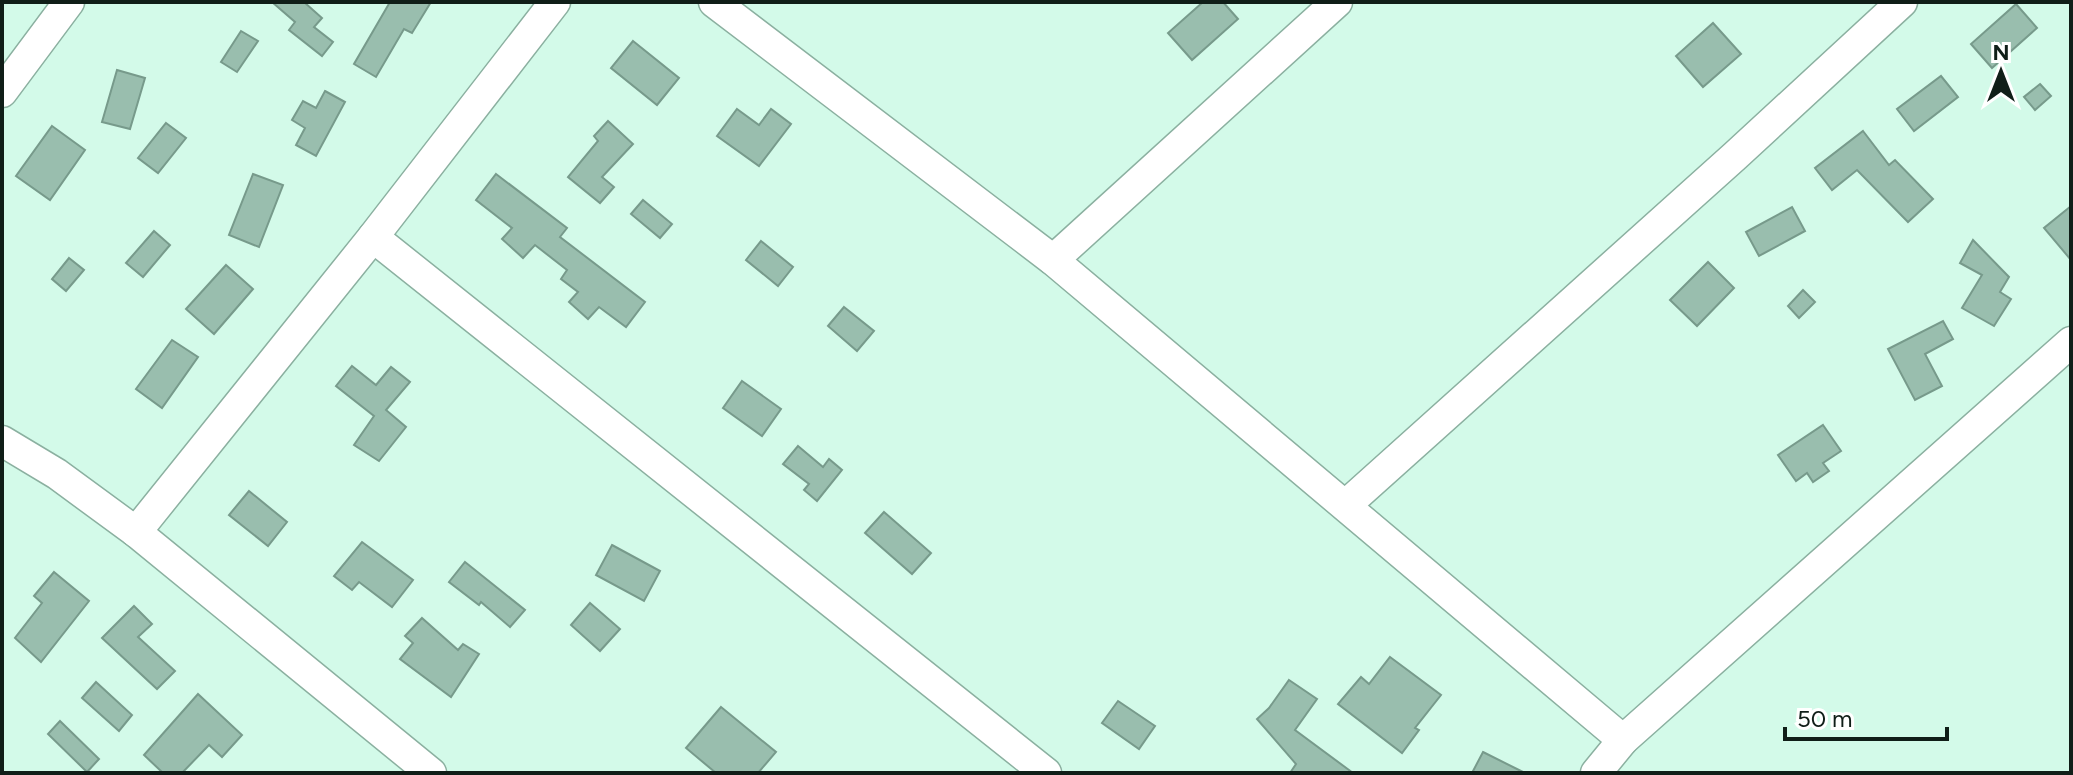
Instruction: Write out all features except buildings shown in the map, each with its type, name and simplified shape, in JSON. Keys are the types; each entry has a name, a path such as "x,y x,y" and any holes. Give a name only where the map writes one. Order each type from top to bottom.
{"street":[{"path":"2,92 69,2"},
{"path":"136,532 373,237 555,2"},
{"path":"714,2 1053,260 1623,740"},
{"path":"1053,260 1337,2"},
{"path":"1346,505 1902,2"},
{"path":"373,237 1046,773"},
{"path":"1596,773 1623,740 2071,342"},
{"path":"2,441 57,474 136,532 431,773"}]}
